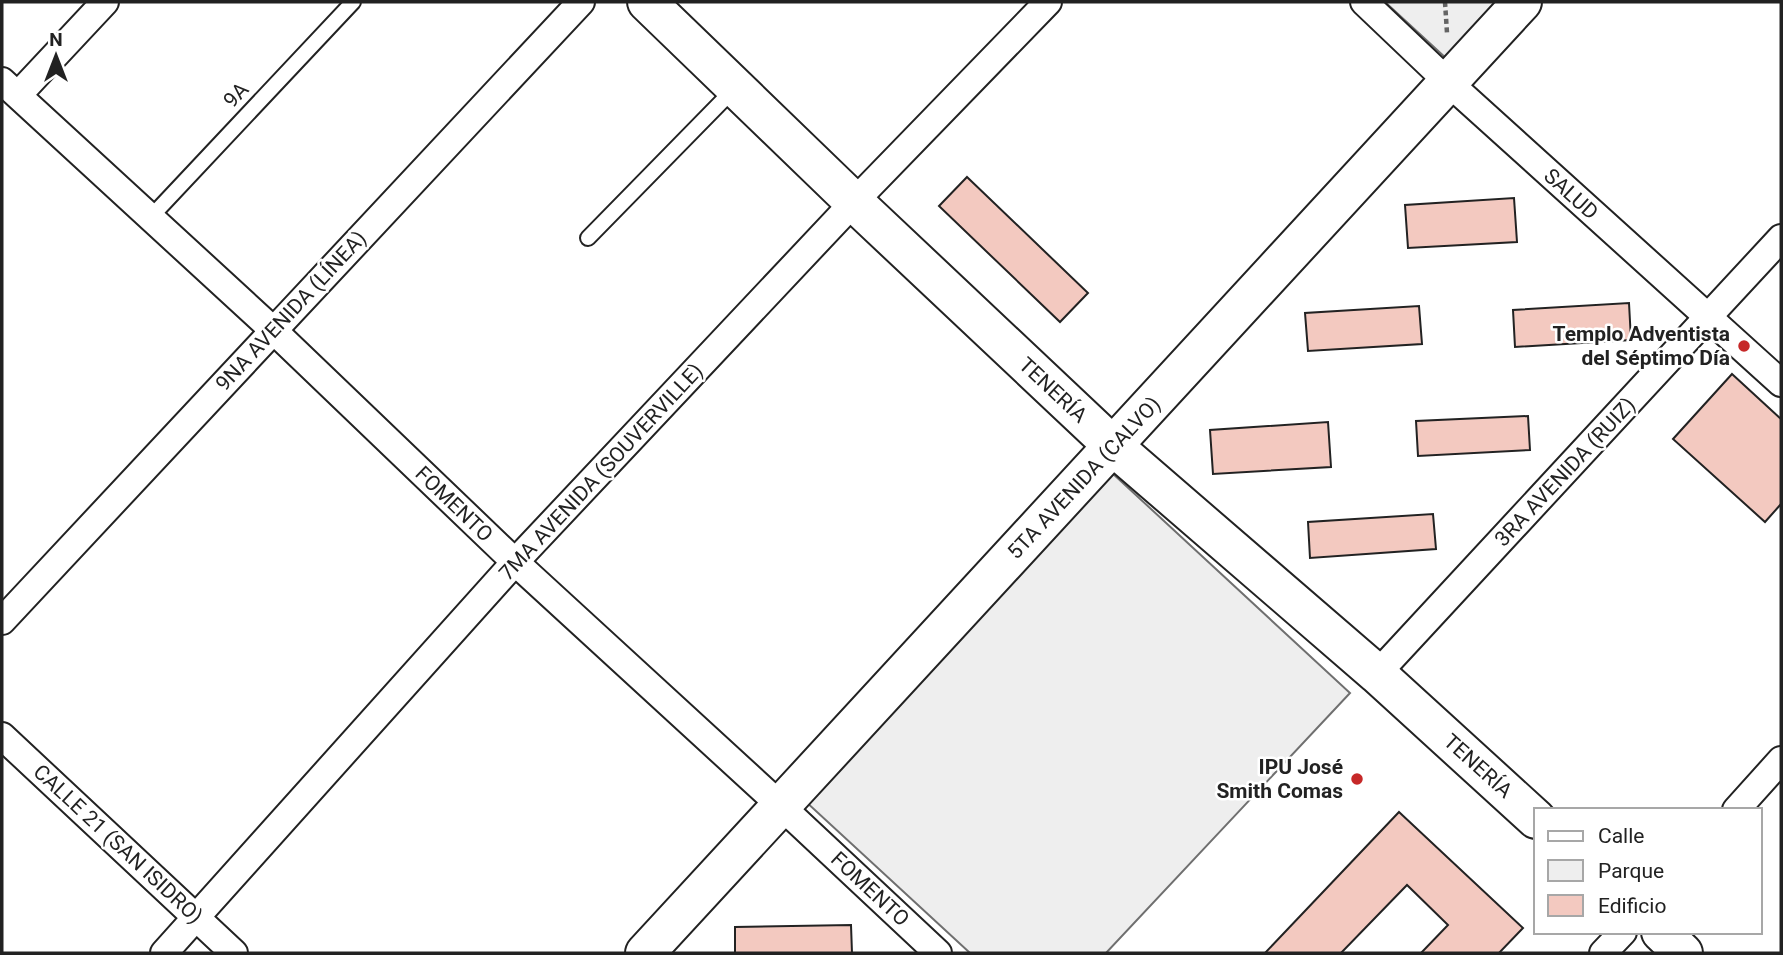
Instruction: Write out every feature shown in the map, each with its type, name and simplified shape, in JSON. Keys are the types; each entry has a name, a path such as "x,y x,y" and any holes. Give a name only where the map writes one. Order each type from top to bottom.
{"street":[{"path":"10,88 105,2"},
{"name":"9NA AVENIDA (LÍNEA)","path":"2,621 581,2"},
{"name":"TENERÍA","path":"647,2 1113,446 1377,674 1534,816"},
{"name":"7MA AVENIDA (SOUVERVILLE)","path":"164,953 515,562 854,202 1048,2"},
{"name":"SALUD","path":"1364,2 1449,83 1781,383"},
{"name":"5TA AVENIDA (CALVO)","path":"645,953 1522,2"},
{"name":"FOMENTO","path":"10,88 273,330 515,562 938,953"},
{"name":"3RA AVENIDA (RUIZ)","path":"1377,674 1781,238"},
{"name":"CALLE 21 (SAN ISIDRO)","path":"2,736 234,953"},
{"path":"1738,808 1781,760"},
{"path":"1603,953 1621,934"},
{"path":"1663,934 1683,953"}],"lane":[{"name":"9A","path":"150,218 353,2"},
{"path":"588,238 737,87"}],"green space":[{"path":"1385,2 1502,2 1448,60"},
{"path":"1111,472 1350,693 1106,953 970,953 804,800"}],"building":[{"path":"967,177 1088,293 1060,322 939,206"},
{"path":"1514,198 1517,242 1408,248 1405,205"},
{"path":"1629,303 1631,340 1515,347 1513,310"},
{"path":"1419,306 1422,344 1308,351 1305,313"},
{"path":"1732,374 1781,419 1781,504 1765,522 1673,439"},
{"path":"1528,416 1530,450 1418,456 1416,421"},
{"path":"1328,422 1331,467 1213,474 1210,430"},
{"path":"1433,514 1436,549 1310,558 1308,522"},
{"path":"1399,812 1523,928 1499,953 1421,953 1448,925 1407,885 1341,953 1265,953"},
{"path":"851,925 852,953 735,953 735,927"}],"place":[{"name":"Templo Adventista del Séptimo Día","path":"1744,346"},
{"name":"IPU José Smith Comas","path":"1357,779"}]}
